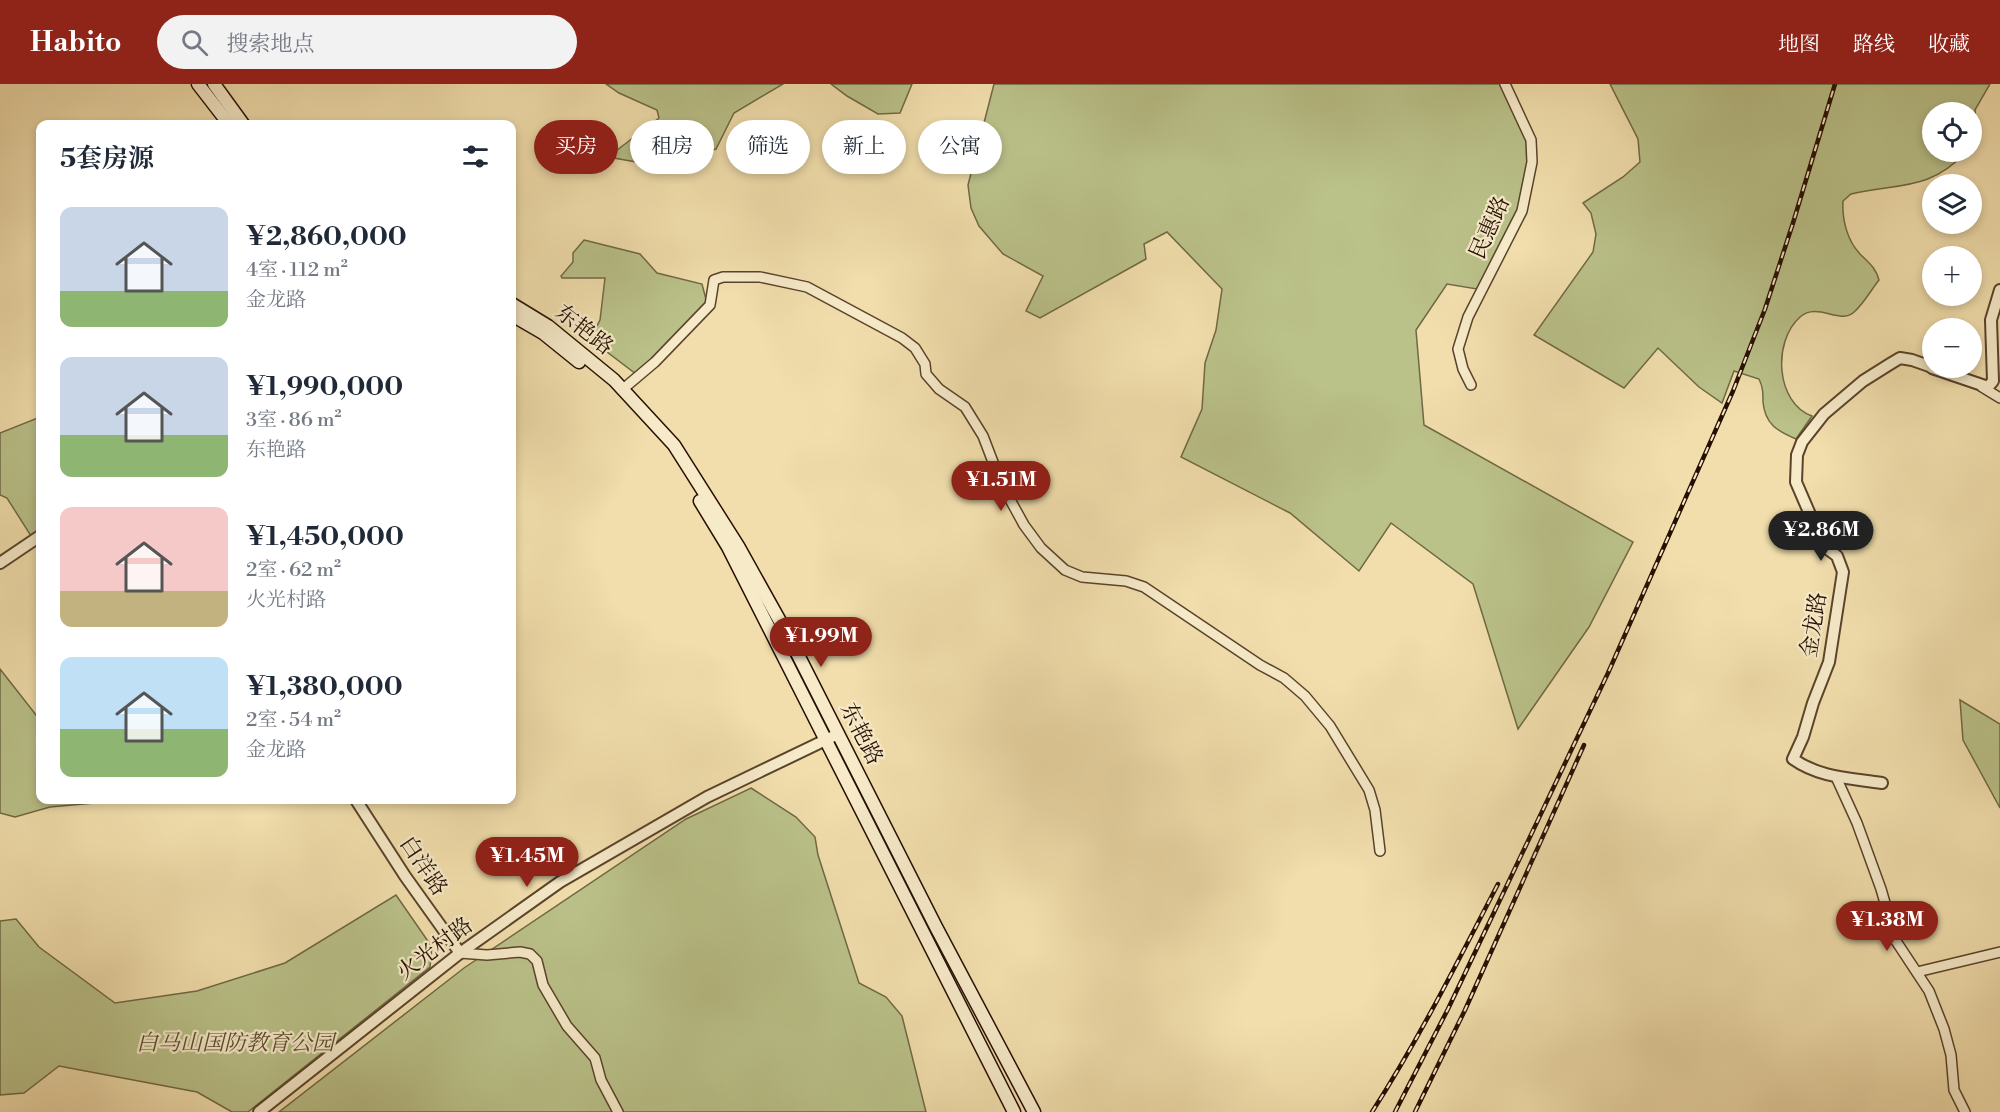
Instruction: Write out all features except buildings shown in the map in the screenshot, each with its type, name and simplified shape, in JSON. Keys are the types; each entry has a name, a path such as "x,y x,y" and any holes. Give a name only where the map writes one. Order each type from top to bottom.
{"main road":[{"path":"198,84 226,120"},
{"path":"214,84 240,120"},
{"name":"东艳路","path":"516,306 548,326 614,380 674,445 738,546 791,641 936,927 1034,1112"},
{"name":"东艳路","path":"516,317 543,333 608,385 670,451 728,547 1014,1112"}],"street":[{"name":"民惠路","path":"1471,385 1463,369 1458,350 1468,317 1522,211 1532,162 1531,140 1505,84"},
{"path":"623,389 655,362 710,305 714,279 723,277 760,277 807,287 902,338 915,348 925,364 926,374 939,389 965,408 983,436 1001,483 1023,525 1041,548 1065,570 1082,577 1126,581 1144,587 1260,665 1284,678 1305,696 1330,726 1369,790 1375,810 1380,851"},
{"path":"1982,387 1988,387 1993,381 1991,320 2000,290"},
{"name":"金龙路","path":"1882,783 1816,772 1793,759 1803,738 1813,703 1829,662 1843,572 1837,556 1829,550 1815,526 1796,482 1797,455 1802,442 1824,414 1863,381 1900,358 1922,364"},
{"name":"金龙路","path":"1960,378 1982,387"},
{"path":"1982,387 2000,398"},
{"path":"0,562 36,539"},
{"name":"火光村路","path":"259,1112 460,953 560,882 706,797 838,734"},
{"path":"1836,777 1857,823 1881,889 1896,941 1929,991 1944,1029 1951,1055 1954,1090 1965,1112"},
{"name":"白洋路","path":"359,804 405,876 460,953"},
{"path":"460,953 487,955 520,952 530,954 537,961 543,985 567,1026 595,1058 601,1080 618,1112"},
{"path":"1917,972 2000,952"}],"green space":[{"path":"606,84 783,84 734,113 730,120 726,120 726,129 714,150 714,120 656,120 659,118 657,110 619,93"},
{"path":"831,84 912,84 900,113 878,114"},
{"path":"994,84 1505,84 1531,140 1522,211 1483,290 1447,284 1416,330 1424,425 1633,542 1589,627 1518,729 1473,584 1391,523 1359,571 1290,513 1181,457 1202,409 1205,363 1216,330 1222,289 1167,232 1144,244 1146,259 1040,318 1026,311 1043,276 1003,254 979,226 971,208 968,185 971,174 1002,174 1002,120 985,120"},
{"path":"1610,84 1990,84 1980,102 1922,102 1922,162 1956,162 1953,165 1937,174 1922,174 1922,181 1851,194 1843,201 1843,215 1849,236 1855,248 1874,269 1879,280 1864,302 1853,313 1841,316 1821,312 1807,313 1800,317 1791,328 1782,356 1785,386 1791,399 1800,409 1812,416 1796,439 1778,430 1769,421 1764,410 1759,379 1734,371 1722,403 1699,387 1658,348 1624,388 1534,335 1593,252 1596,234 1591,213 1583,203 1623,177 1640,162 1638,139"},
{"path":"630,140 630,161 618,159 618,149"},
{"path":"584,240 640,254 657,273 702,284 707,303 636,374 590,339 600,320 605,278 562,278 561,276 573,262 573,253"},
{"path":"36,419 36,533 31,536 7,498 0,495 0,433"},
{"path":"0,669 36,715 36,804 84,804 50,807 15,817 0,813"},
{"path":"1960,700 2000,724 2000,808 1963,740"},
{"path":"751,788 796,817 815,837 818,855 859,983 886,997 902,1016 926,1112 279,1112 464,968 686,819"},
{"name":"白马山国防教育公园","path":"396,895 432,947 430,967 248,1112 232,1112 197,1092 59,1066 24,1093 0,1095 0,921 16,919 39,947 115,1003 197,991 285,963"}],"railway":[{"path":"1395,1112 1448,1009 1608,673 1733,391 1765,309 1835,84"},
{"path":"1415,1112 1465,1010 1584,745"},
{"path":"1372,1112 1422,1028 1498,884"}]}
